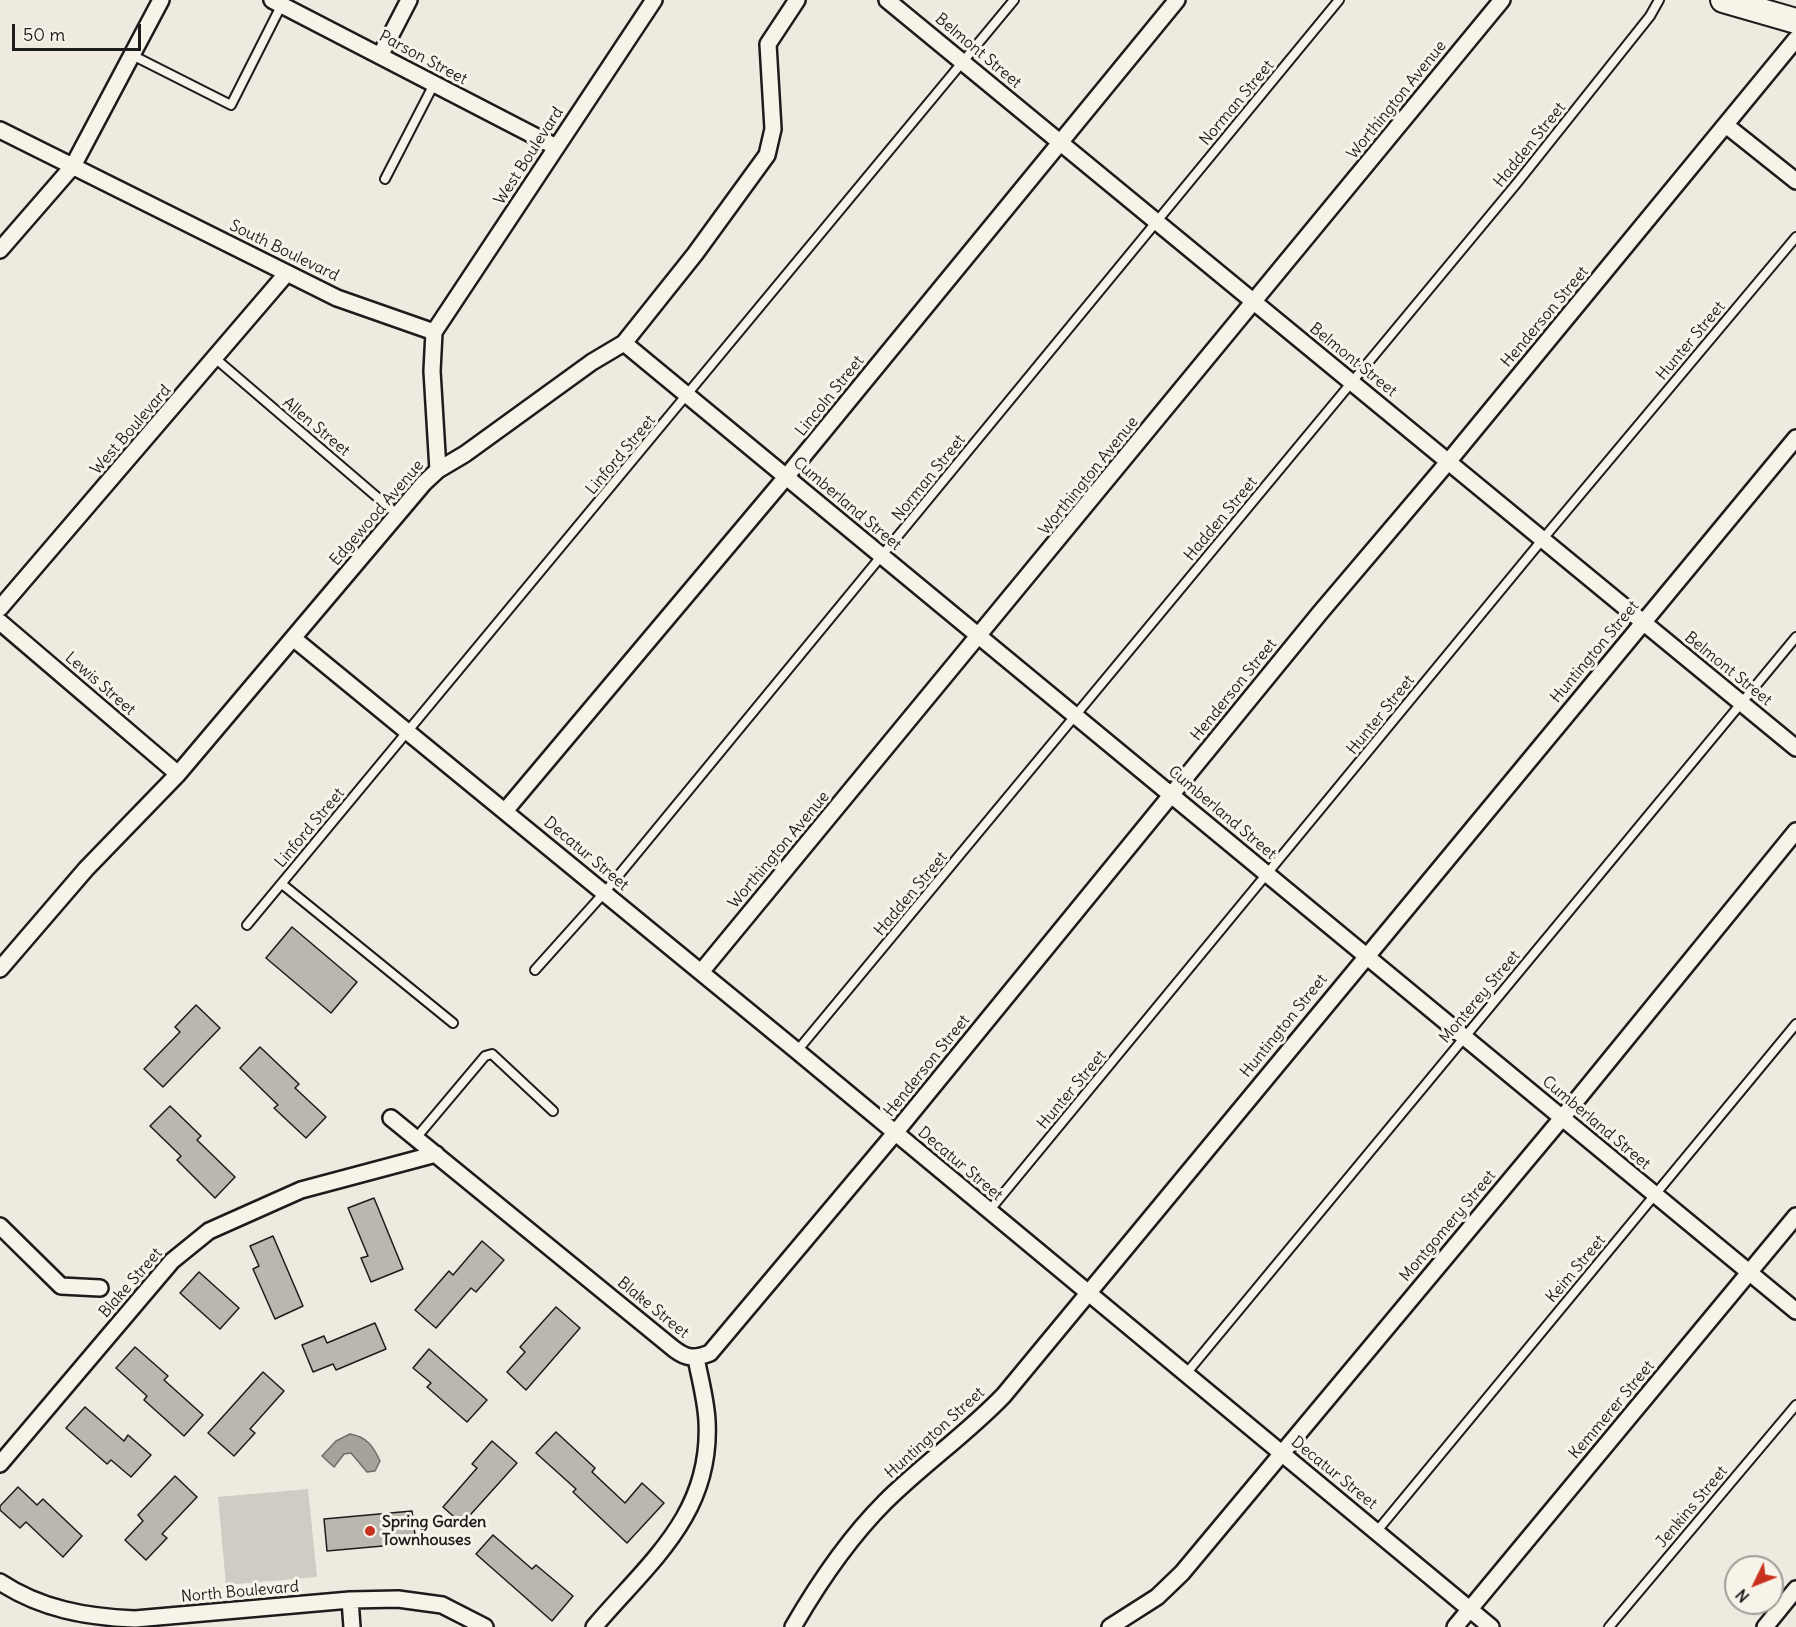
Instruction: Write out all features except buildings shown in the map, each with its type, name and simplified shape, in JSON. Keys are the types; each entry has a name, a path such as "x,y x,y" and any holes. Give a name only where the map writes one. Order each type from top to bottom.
{"main road":[{"path":"1723,0 1796,21"}],"street":[{"path":"0,250 73,166 160,0"},
{"path":"380,56 409,0"},
{"name":"West Boulevard","path":"435,332 654,0"},
{"name":"Edgewood Avenue","path":"0,969 86,869 177,774 438,470 465,454 592,362 624,343 708,237 767,155 773,129 768,44 797,0"},
{"name":"Belmont Street","path":"887,0 1796,748"},
{"name":"Lincoln Street","path":"505,811 786,477 1178,0"},
{"name":"Worthington Avenue","path":"701,972 980,637 1502,0"},
{"name":"Parson Street","path":"280,2 556,147"},
{"name":"Henderson Street","path":"696,1358 710,1353 895,1133 1319,614 1727,126 1796,39"},
{"path":"1727,126 1796,181"},
{"name":"South Boulevard","path":"0,130 337,298 435,332"},
{"name":"West Boulevard","path":"0,608 216,359 287,273"},
{"path":"435,332 432,371 438,470"},
{"name":"Cumberland Street","path":"624,343 1796,1311"},
{"name":"Huntington Street","path":"793,1627 846,1544 885,1502 974,1426 1004,1395 1365,955 1796,438"},
{"name":"Lewis Street","path":"0,622 177,774"},
{"name":"Decatur Street","path":"293,638 797,1051 988,1212 1491,1627"},
{"name":"Montgomery Street","path":"1110,1627 1157,1597 1182,1573 1562,1118 1796,831"},
{"name":"Blake Street","path":"391,1118 674,1349 685,1357 696,1358 707,1419 707,1445 698,1490 679,1529 594,1627"},
{"name":"Blake Street","path":"0,1464 172,1261 209,1232 301,1190 435,1154"},
{"name":"Kemmerer Street","path":"1455,1627 1796,1216"},
{"path":"0,1226 61,1286 100,1288"},
{"name":"North Boulevard","path":"0,1582 44,1606 104,1618 135,1619 350,1600 398,1599 442,1605 485,1627"},
{"path":"1765,1627 1796,1589"},
{"path":"350,1600 352,1627"}],"lane":[{"name":"Linford Street","path":"247,925 688,396 1014,0"},
{"name":"Norman Street","path":"535,970 604,893 883,557 1339,0"},
{"name":"Hadden Street","path":"797,1051 1532,164 1650,16 1659,0"},
{"path":"132,55 231,105 280,2"},
{"path":"385,179 434,84"},
{"name":"Hunter Street","path":"988,1212 1542,540 1796,237"},
{"name":"Allen Street","path":"216,359 398,515"},
{"name":"Monterey Street","path":"1185,1375 1796,637"},
{"path":"282,884 453,1023"},
{"name":"Keim Street","path":"1377,1531 1796,1024"},
{"path":"416,1138 485,1056 492,1054 554,1111"},
{"name":"Jenkins Street","path":"1609,1627 1796,1405"}],"shaded area":[{"path":"350,1434 361,1437 372,1447 380,1461 375,1471 367,1472 351,1453 344,1454 334,1467 322,1456 336,1441"},
{"path":"308,1489 317,1577 226,1585 218,1497"}],"place":[{"name":"Spring Garden Townhouses","path":"370,1531"}]}
